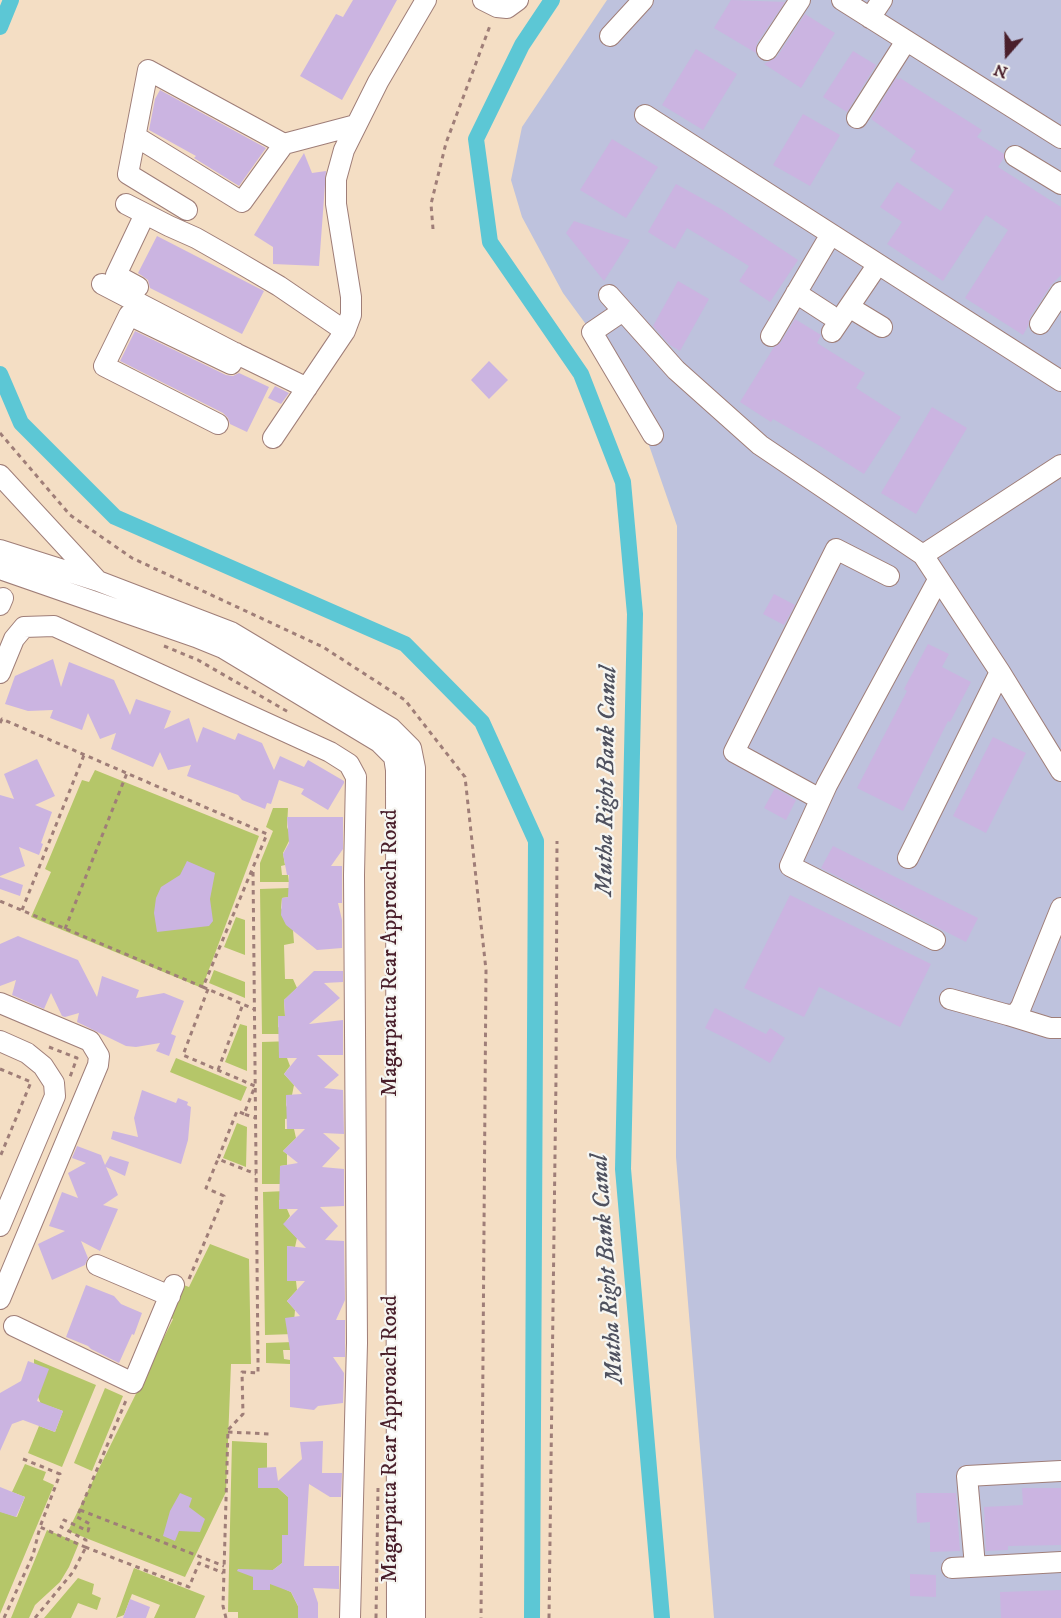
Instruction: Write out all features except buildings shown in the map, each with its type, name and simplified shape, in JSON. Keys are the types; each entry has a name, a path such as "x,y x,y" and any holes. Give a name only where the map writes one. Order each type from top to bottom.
{"street":[{"path":"273,438 345,331 351,315 351,297 336,204 336,179 344,150 356,125 378,82 426,0"},
{"path":"490,4 507,8 518,0"},
{"path":"610,36 643,0"},
{"path":"767,51 800,0"},
{"path":"842,0 1061,138"},
{"path":"870,18 882,0"},
{"path":"857,118 906,41"},
{"path":"187,210 128,174 148,70 284,144"},
{"path":"645,115 1061,381"},
{"path":"135,136 242,202 284,144 356,125"},
{"path":"1015,156 1061,184"},
{"path":"126,204 233,259 279,286 345,331"},
{"path":"145,214 116,275 207,324"},
{"path":"771,336 831,234"},
{"path":"796,293 831,324 849,307 878,264"},
{"path":"102,284 236,354 307,388"},
{"path":"1040,324 1061,292"},
{"path":"609,295 676,370 760,445 923,555 1000,672 1061,771"},
{"path":"849,307 882,327"},
{"path":"623,311 592,333 652,435"},
{"path":"218,424 104,366 129,315 231,364 236,354"},
{"path":"923,555 1061,465"},
{"path":"0,475 98,581 111,607"},
{"path":"820,800 734,752 836,549 889,576"},
{"name":"Magarpatta Rear Approach Road","path":"0,550 98,581 231,632 391,728 411,748 415,768 415,1618"},
{"name":"Magarpatta Rear Approach Road","path":"0,569 223,648 379,742 394,757 396,770 397,1618"},
{"path":"935,939 790,866 820,800 939,580"},
{"path":"0,673 14,639 24,627 54,626 330,752 350,764 356,777 354,898 357,1343 350,1618"},
{"path":"908,858 1000,672"},
{"path":"1008,1015 1016,1014 1022,1007 1061,908"},
{"path":"950,999 1050,1028 1061,1028"},
{"path":"0,1003 90,1041 99,1056 98,1065 0,1299"},
{"path":"0,1041 27,1053 43,1066 54,1083 55,1096 0,1226"},
{"path":"14,1326 133,1383 177,1288 97,1265"},
{"path":"975,1566 967,1476 1061,1471"},
{"path":"952,1568 1061,1562"}],"path":[{"path":"434,229 431,204 446,143 490,4"},
{"path":"154,642 198,660 298,718"},
{"path":"0,723 2,719 267,834 203,987"},
{"path":"22,910 84,754"},
{"path":"65,928 127,773"},
{"path":"549,1618 557,1055 557,841"},
{"path":"226,1618 223,1606 228,1432 243,1414 242,1372 258,1373 253,868"},
{"path":"0,901 254,1009"},
{"path":"208,990 183,1055 255,1086"},
{"path":"218,1070 243,1004"},
{"path":"0,1069 31,1082 0,1157"},
{"path":"244,1114 255,1086"},
{"path":"177,1288 225,1196 206,1188 237,1111 256,1118"},
{"path":"218,1159 256,1174"},
{"path":"34,1618 73,1572 85,1547 86,1539 61,1527 64,1520 88,1531 90,1524 77,1517 133,1383"},
{"path":"228,1432 270,1434"},
{"path":"4,1618 33,1555 40,1527 60,1474 23,1459"},
{"path":"376,1618 378,1488"},
{"path":"80,1510 224,1566"},
{"path":"40,1527 189,1587 199,1563 224,1573"}],"shaded area":[{"path":"607,0 1061,0 1061,1618 714,1618 676,1157 677,526 626,379 563,293 522,217 511,180 522,127"}],"green space":[{"path":"95,770 259,836 202,988 31,917 51,872 45,869 82,780 89,782"},
{"path":"273,808 288,808 287,827 291,837 283,853 285,865 281,866 282,875 288,875 289,882 260,882 260,863 273,831 266,827"},
{"path":"289,888 289,897 282,898 281,908 293,930 294,943 284,945 285,979 293,979 297,988 284,1000 285,1016 278,1016 278,1027 292,1034 262,1034 260,889"},
{"path":"236,917 245,920 245,955 224,947"},
{"path":"214,970 245,982 245,998 209,983"},
{"path":"240,1024 247,1026 247,1071 225,1062"},
{"path":"293,1041 279,1049 279,1058 287,1058 290,1066 284,1074 294,1085 292,1095 286,1096 286,1105 292,1118 285,1119 285,1129 294,1129 296,1138 283,1151 287,1154 287,1165 280,1166 280,1176 286,1176 286,1184 262,1184 262,1042"},
{"path":"176,1058 247,1087 241,1101 170,1072"},
{"path":"237,1123 247,1127 246,1167 223,1158"},
{"path":"286,1191 287,1199 279,1200 279,1209 287,1209 290,1216 284,1224 297,1238 295,1247 287,1246 287,1281 296,1281 297,1290 287,1301 295,1310 293,1334 265,1335 263,1192"},
{"path":"210,1244 249,1259 251,1364 231,1364 226,1492 185,1577 68,1531 173,1319 168,1316 181,1284 189,1287"},
{"path":"293,1342 293,1350 283,1350 284,1359 290,1360 290,1364 266,1363 266,1343"},
{"path":"34,1359 96,1385 62,1467 28,1453 39,1426 55,1432 63,1411 49,1406 42,1407 34,1386"},
{"path":"105,1388 123,1396 92,1471 74,1463"},
{"path":"232,1441 267,1443 267,1468 258,1469 258,1487 278,1488 295,1503 288,1507 288,1535 282,1536 282,1552 290,1553 290,1557 273,1570 253,1570 253,1590 270,1590 270,1582 291,1592 298,1606 298,1618 238,1618 238,1612 228,1612"},
{"path":"25,1464 46,1472 43,1480 54,1485 0,1614 0,1509 2,1512 17,1517 25,1497 12,1492"},
{"path":"47,1530 79,1543 60,1582 35,1605 29,1618 11,1618"},
{"path":"134,1568 205,1596 195,1618 154,1618 160,1605 132,1594 124,1615 116,1618"},
{"path":"78,1578 94,1584 92,1594 101,1598 97,1610 78,1603 71,1618 44,1618"}],"waterway":[{"path":"0,27 11,0"},
{"name":"Mutha Right Bank Canal","path":"552,0 522,45 476,139 490,242 581,374 623,482 635,614 623,1169 662,1618"},
{"path":"0,374 21,423 115,517 405,644 482,722 536,841 532,1618"}]}
